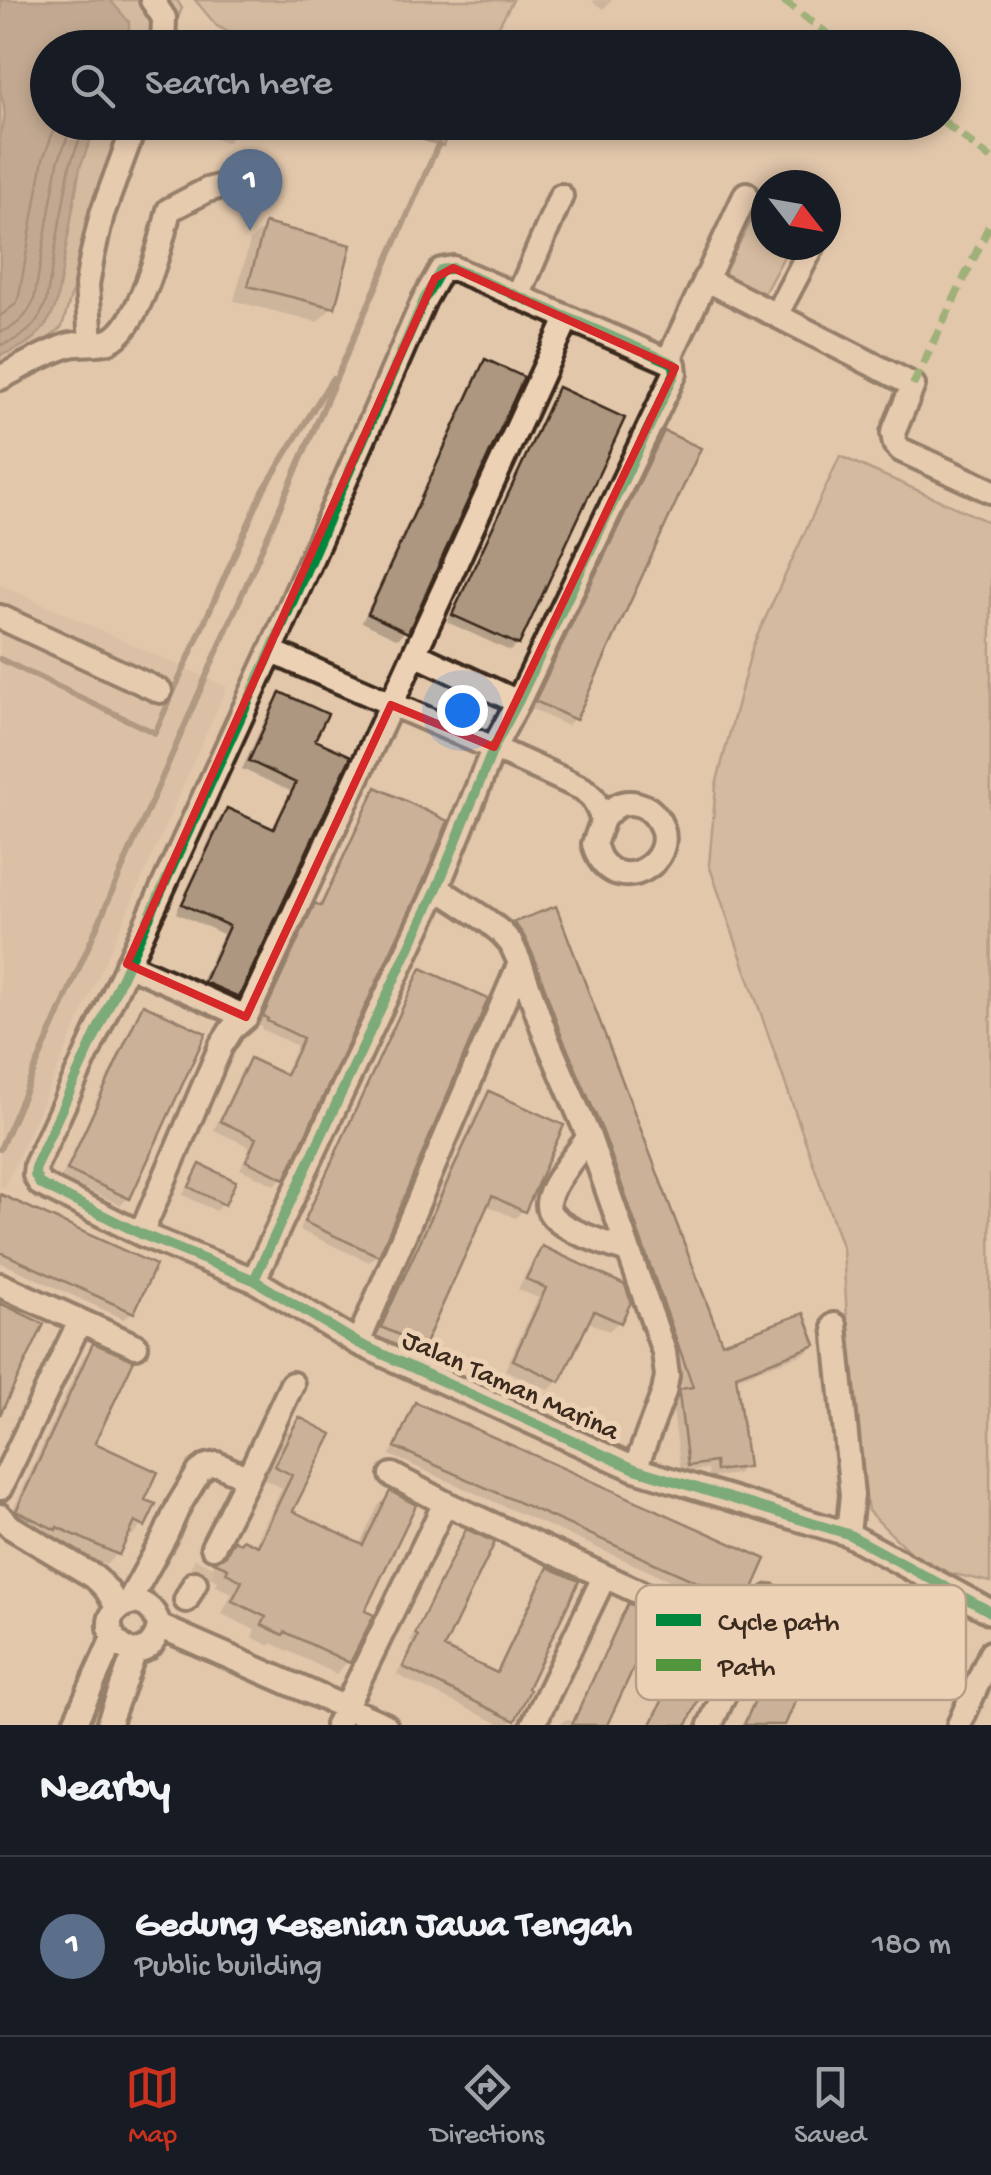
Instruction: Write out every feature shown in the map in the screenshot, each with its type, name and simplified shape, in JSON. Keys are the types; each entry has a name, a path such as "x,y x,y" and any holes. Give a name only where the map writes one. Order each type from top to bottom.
{"street":[{"path":"152,0 164,18 164,30"},
{"path":"92,343 87,285 92,257 102,214 129,140"},
{"path":"0,378 70,345 110,340 129,322 138,304 169,210 207,190 264,175"},
{"path":"668,361 746,194"},
{"path":"518,297 561,196"},
{"path":"776,314 805,260"},
{"path":"246,1018 127,964 271,651 434,278 442,270 453,268 674,364 674,373 494,747 436,888 254,1280"},
{"path":"706,279 913,385 893,433 894,444 991,491"},
{"path":"142,1234 221,1046 232,1029 246,1018 567,319"},
{"path":"0,617 160,691"},
{"path":"271,651 583,789 594,798 603,820"},
{"path":"415,654 518,702"},
{"path":"436,888 501,932 510,943 588,1137 664,1352 664,1392 635,1469"},
{"name":"Jalan Taman Marina","path":"127,964 36,1165 35,1175 40,1184 142,1234 254,1280 358,1343 635,1469 848,1534 942,1585"},
{"path":"358,1343 520,964"},
{"path":"588,1137 555,1185 547,1202 550,1214 573,1230 628,1251"},
{"path":"0,1285 136,1346"},
{"path":"0,1488 80,1321"},
{"path":"836,1325 852,1496 848,1534"},
{"path":"213,1547 292,1384"},
{"path":"122,1607 140,1603 150,1607 156,1616 156,1638 147,1648 122,1648 113,1638 112,1619 165,1536 178,1505 198,1472 207,1466 217,1464 248,1478"},
{"path":"392,1475 636,1591"},
{"path":"341,1716 445,1503"},
{"path":"4,1524 93,1576 122,1607"},
{"path":"532,1725 604,1576"},
{"name":"Jalan Taman Marina","path":"966,1598 991,1612"},
{"path":"159,1626 341,1716 385,1725"},
{"path":"74,1725 113,1638"},
{"path":"108,1725 134,1651"},
{"path":"959,1725 991,1653"},
{"path":"710,1725 721,1700"}],"highlighted area":[{"path":"453,268 675,368 494,747 391,705 246,1017 127,964 435,278"}],"shaded area":[{"path":"0,0 177,0 182,8 173,30 30,30 30,140 128,140 87,241 62,327 17,366 0,369"},
{"path":"195,0 513,0 496,30 225,30"},
{"path":"424,140 445,140 443,146"},
{"path":"751,222 751,260 782,260 759,303 719,281"},
{"path":"840,456 991,523 990,1582 926,1568 868,1511 851,1389 843,1249 709,865 716,785 753,645"},
{"path":"0,585 227,687 5,1187 0,1186"}],"water":[{"path":"1,0 110,0 129,22 129,30 30,30 30,140 90,140 80,167 56,305 34,338 0,355 0,132 4,112 0,92"}],"building":[{"path":"265,223 351,245 335,308 248,286"},
{"path":"485,359 524,377 408,633 368,614"},
{"path":"558,387 625,418 519,645 452,615"},
{"path":"664,431 701,448 576,720 535,701"},
{"path":"280,692 328,714 315,740 351,756 239,997 204,982 229,926 182,904 227,808 274,829 296,783 249,761"},
{"path":"376,787 448,821 285,1179 246,1161 256,1138 220,1121 250,1058 286,1075 295,1056 303,1038 263,1016 315,903 321,906"},
{"path":"556,906 722,1343 804,1313 816,1345 736,1375 748,1467 716,1471 715,1462 688,1466 679,1394 680,1389 693,1387 603,1132 560,1032 534,957 514,922"},
{"path":"421,968 488,999 379,1256 304,1222"},
{"path":"143,1004 206,1033 130,1199 67,1170"},
{"path":"489,1091 564,1125 525,1212 492,1196 424,1346 381,1327"},
{"path":"200,1164 236,1181 225,1205 189,1187"},
{"path":"0,1194 156,1265 134,1313 0,1252"},
{"path":"542,1246 625,1285 631,1302 621,1323 594,1311 560,1382 513,1360 546,1288 526,1279"},
{"path":"0,1303 44,1324 0,1415"},
{"path":"93,1343 134,1360 95,1443 158,1472 145,1500 156,1504 145,1527 135,1522 119,1555 16,1511"},
{"path":"415,1402 766,1559 754,1585 704,1585 395,1447"},
{"path":"299,1417 332,1434 293,1511 363,1545 390,1491 416,1505 365,1611 374,1615 350,1663 262,1625 266,1617 232,1601 242,1581 214,1562 226,1555 234,1540 240,1543 243,1539 258,1546 292,1475 274,1466"},
{"path":"466,1529 495,1542 444,1648 497,1673 548,1567 579,1581 515,1721 403,1667"},
{"path":"628,1603 636,1607 636,1662 607,1725 572,1725"},
{"path":"662,1700 699,1700 687,1725 651,1725"},
{"path":"755,1700 796,1700 785,1725 744,1725"}],"waterway":[{"path":"0,1149 438,145"},
{"path":"0,659 155,733 263,491 332,379"}],"tunnel":[{"path":"195,1583 213,1547"}],"marked path":[{"path":"783,0 822,30"},
{"path":"961,135 991,159"},
{"path":"913,385 991,222"}],"cycle path":[{"path":"453,268 668,361 674,364 675,373 494,747 437,888 254,1280 141,1234 40,1184 35,1175 36,1165 271,651 424,300 441,270 453,268"},
{"path":"254,1280 358,1343 635,1469 848,1534 942,1585"},
{"path":"966,1598 991,1612"}],"place":[{"name":"Gedung Kesenian Jawa Tengah","path":"250,231"}]}
